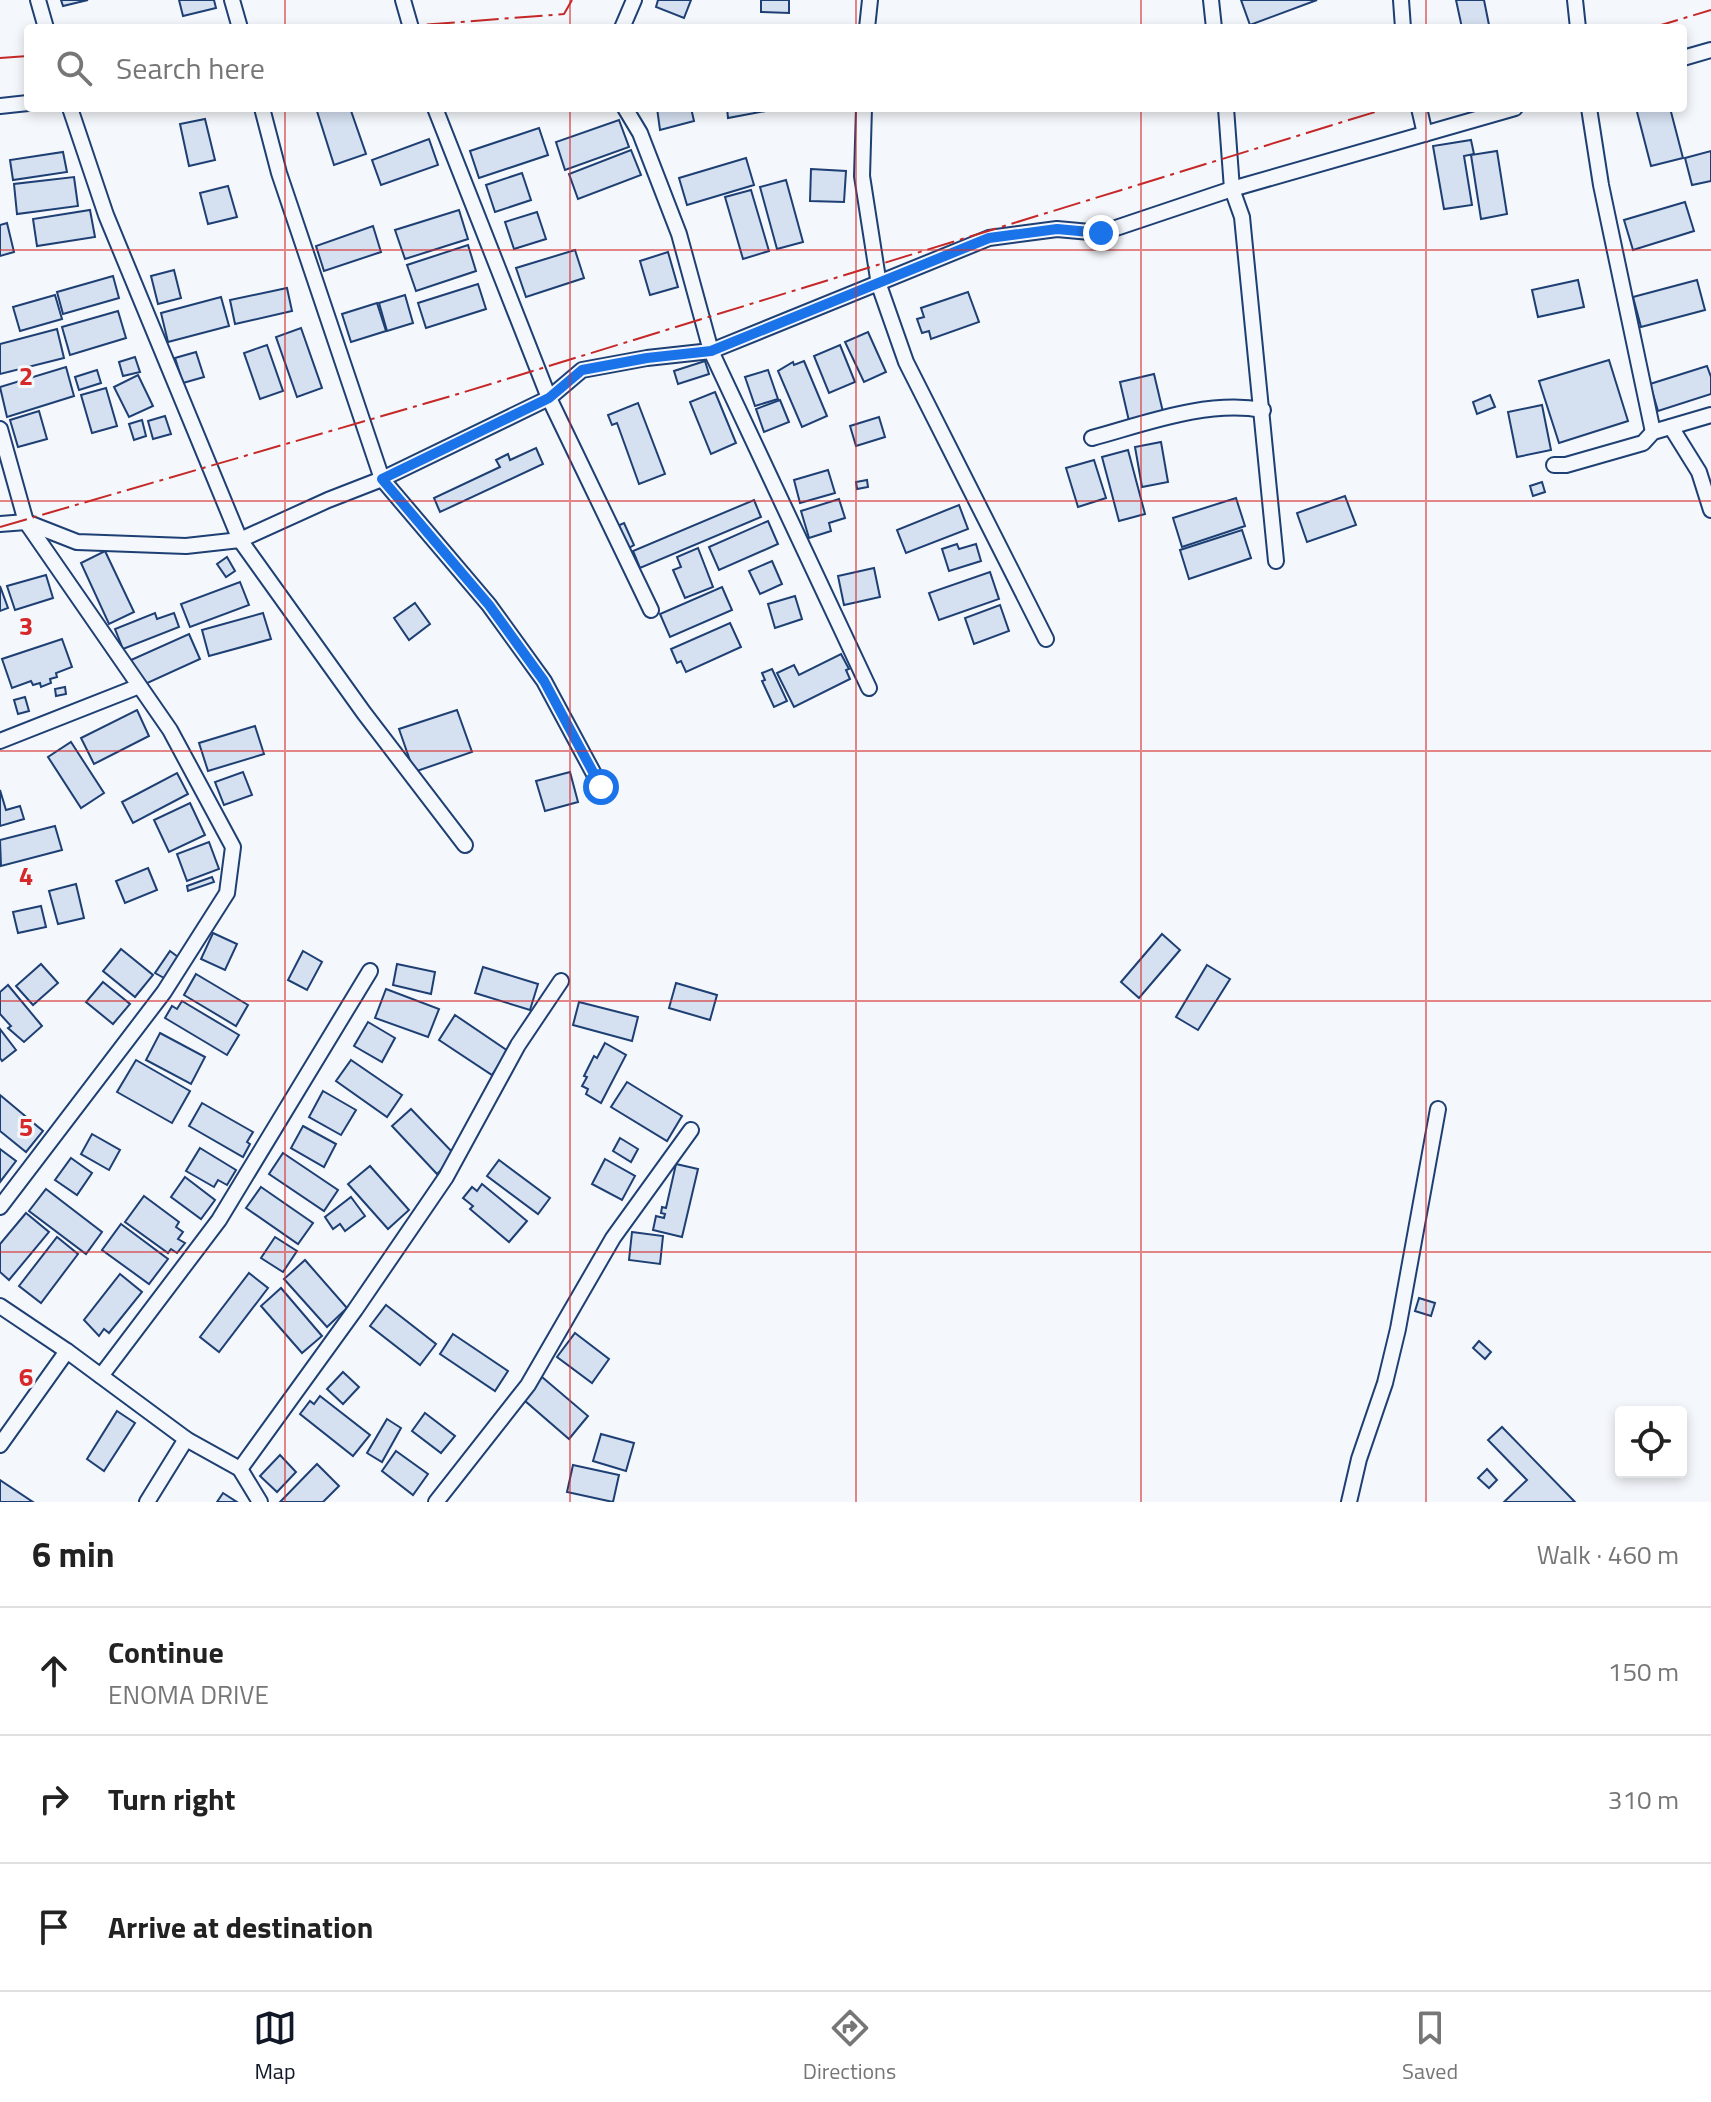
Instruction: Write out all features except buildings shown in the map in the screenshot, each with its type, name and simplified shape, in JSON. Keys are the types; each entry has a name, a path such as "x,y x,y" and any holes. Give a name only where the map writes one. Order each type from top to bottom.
{"street":[{"path":"38,0 45,24"},
{"path":"232,0 239,24"},
{"path":"403,0 410,24"},
{"path":"624,24 634,0"},
{"path":"867,24 870,0"},
{"path":"1211,0 1214,24"},
{"path":"1401,0 1403,24"},
{"path":"1575,0 1578,24"},
{"path":"1687,57 1711,50"},
{"path":"0,106 24,103"},
{"path":"71,112 106,215 240,540 364,713 465,845"},
{"path":"263,112 279,173 382,479 489,605 544,681 601,787"},
{"path":"437,112 549,398 651,610"},
{"path":"627,112 640,133 679,234 711,351 869,688"},
{"path":"864,112 862,176 879,285 906,362 1046,639"},
{"path":"1226,112 1232,189 1242,217 1276,561"},
{"path":"1420,112 1425,134"},
{"path":"0,524 26,522 77,542 186,546 240,540 382,479 549,398 582,370 647,358 711,351 989,238 1057,229 1101,233 1232,189 1501,112"},
{"path":"1590,112 1601,185 1653,432"},
{"path":"1092,438 1174,416 1238,406 1263,410"},
{"path":"1554,465 1566,465 1643,443 1653,432 1711,415"},
{"path":"1671,427 1699,472 1711,510"},
{"path":"0,429 26,522 137,687 170,730 233,847 227,893 164,992 0,1207"},
{"path":"0,741 137,687"},
{"path":"101,1376 219,1220 370,971"},
{"path":"240,1469 446,1177 518,1045 561,981"},
{"path":"1349,1502 1398,1329 1438,1109"},
{"path":"436,1502 528,1385 613,1238 691,1130"},
{"path":"0,1306 186,1439 240,1469 260,1502"},
{"path":"0,1445 67,1351"},
{"path":"147,1502 186,1439"}],"power":[{"path":"435,24 564,14 572,0"},
{"path":"1664,24 1711,10"},
{"path":"0,58 24,56"},
{"path":"0,527 458,394 1375,112"}],"route":[{"path":"601,787 544,681 489,605 382,479 549,398 582,370 647,358 711,351 989,238 1057,229 1101,233"}]}
